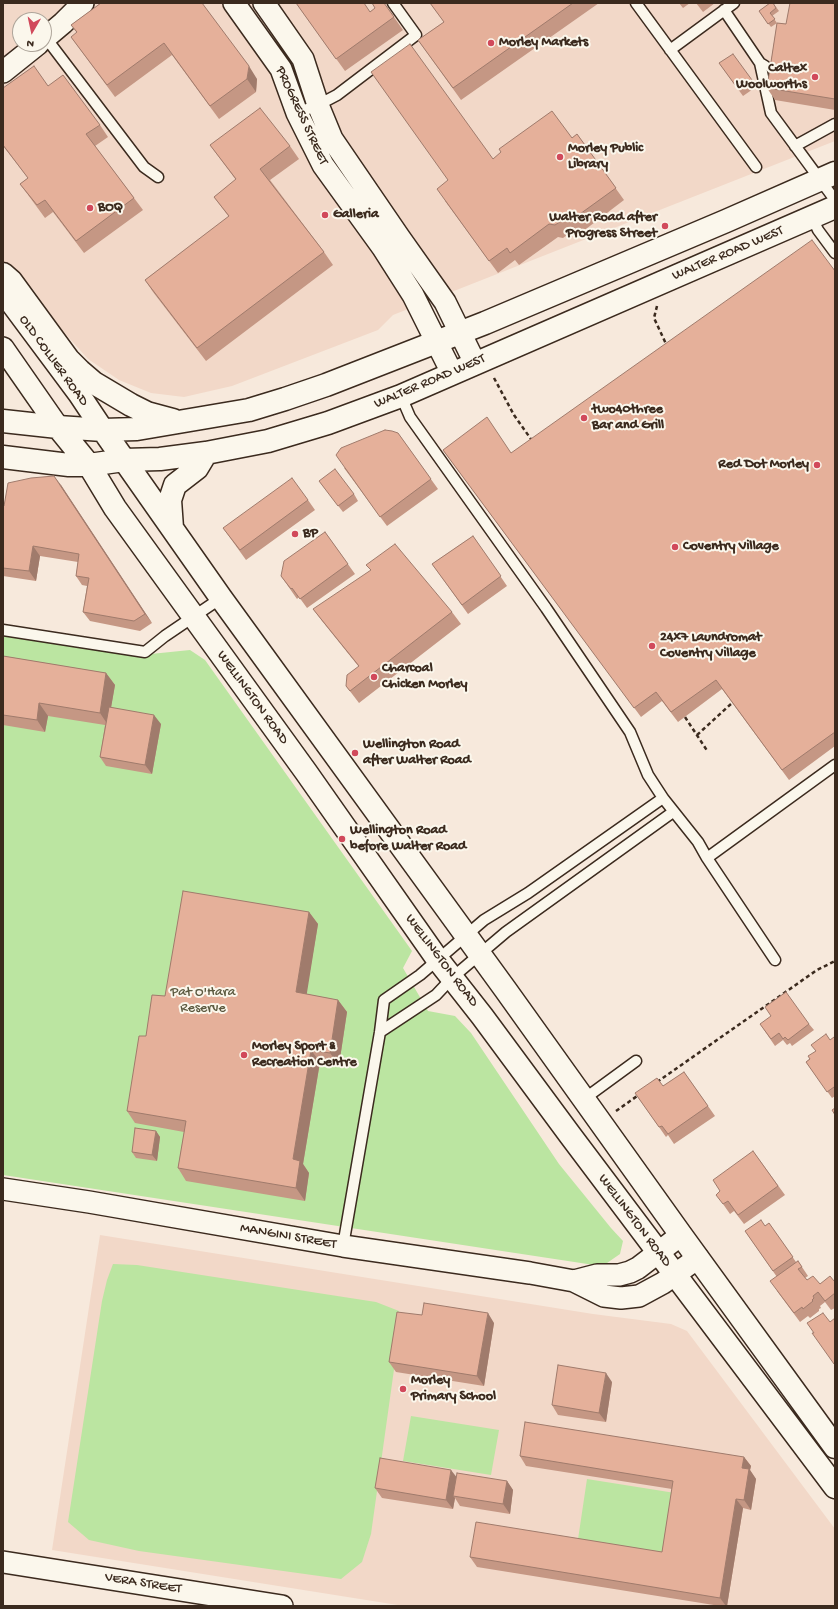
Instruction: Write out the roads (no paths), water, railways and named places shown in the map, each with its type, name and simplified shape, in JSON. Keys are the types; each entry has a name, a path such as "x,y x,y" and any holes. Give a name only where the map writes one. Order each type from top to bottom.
{"main road":[{"path":"3,421 102,430 137,429 249,410 326,386 461,333 827,176"},
{"name":"WALTER ROAD WEST","path":"3,457 70,465 89,465 124,460 160,458 206,453 268,441 328,423 401,396 452,373 483,368 835,207"},
{"path":"3,274 11,281 68,359 94,383 147,413 180,422"},
{"name":"WELLINGTON ROAD","path":"58,427 89,465 115,508 306,772 438,960 453,977 674,1275 835,1488"},
{"name":"WELLINGTON ROAD","path":"102,430 221,598 480,954 835,1447"},
{"path":"172,529 170,500 175,485 197,468 206,453"}],"street":[{"path":"52,32 84,3"},
{"name":"PROGRESS STREET","path":"234,3 281,68 297,113 322,165 383,248 413,295 452,373"},
{"name":"PROGRESS STREET","path":"264,3 303,59 318,105 332,139 399,238 445,302 461,333 483,368"},
{"path":"3,72 28,52"},
{"name":"OLD COLLIER ROAD","path":"3,292 79,394 102,430"},
{"path":"3,348 58,427"},
{"name":"MANGINI STREET","path":"3,1189 88,1202 343,1246 530,1272 574,1281 604,1296 621,1298 638,1296 674,1275 698,1258"},
{"name":"MANGINI STREET","path":"574,1281 597,1275 619,1275 630,1272 638,1268 681,1235"},
{"name":"VERA STREET","path":"3,1562 282,1606"}],"lane":[{"path":"297,113 318,105 337,95 416,34 393,3"},
{"path":"636,3 756,167"},
{"path":"670,50 734,3"},
{"path":"724,10 760,63 771,113 795,146 827,176 835,200"},
{"path":"52,51 144,167 158,177"},
{"path":"760,63 772,71"},
{"path":"795,146 835,124"},
{"path":"812,217 818,230 835,253"},
{"path":"401,396 410,417 546,608 630,732 648,775 673,812 698,842 707,858 775,960"},
{"path":"3,630 145,652 165,636 221,598"},
{"path":"707,858 835,765"},
{"path":"343,1246 380,1032 384,1000 438,960 484,920 528,893 663,798"},
{"path":"380,1032 436,995 453,977 506,932 673,812"},
{"path":"584,1099 636,1060"}],"place":[{"name":"Morley Markets","path":"491,43"},
{"name":"Caltex Woolworths","path":"815,77"},
{"name":"Morley Public Library","path":"560,157"},
{"name":"BOQ","path":"90,208"},
{"name":"Galleria","path":"325,215"},
{"name":"Walter Road after Progress Street","path":"665,226"},
{"name":"two40three Bar and Grill","path":"584,418"},
{"name":"Red Dot Morley","path":"817,465"},
{"name":"BP","path":"295,534"},
{"name":"Coventry Village","path":"675,547"},
{"name":"24x7 Laundromat Coventry Village","path":"652,646"},
{"name":"Charcoal Chicken Morley","path":"374,677"},
{"name":"Wellington Road after Walter Road","path":"355,753"},
{"name":"Wellington Road before Walter Road","path":"342,839"},
{"name":"Morley Sport & Recreation Centre","path":"244,1055"},
{"name":"Morley Primary School","path":"403,1389"}],"park label":[{"name":"Pat O'Hara Reserve","path":"203,1002"}]}
